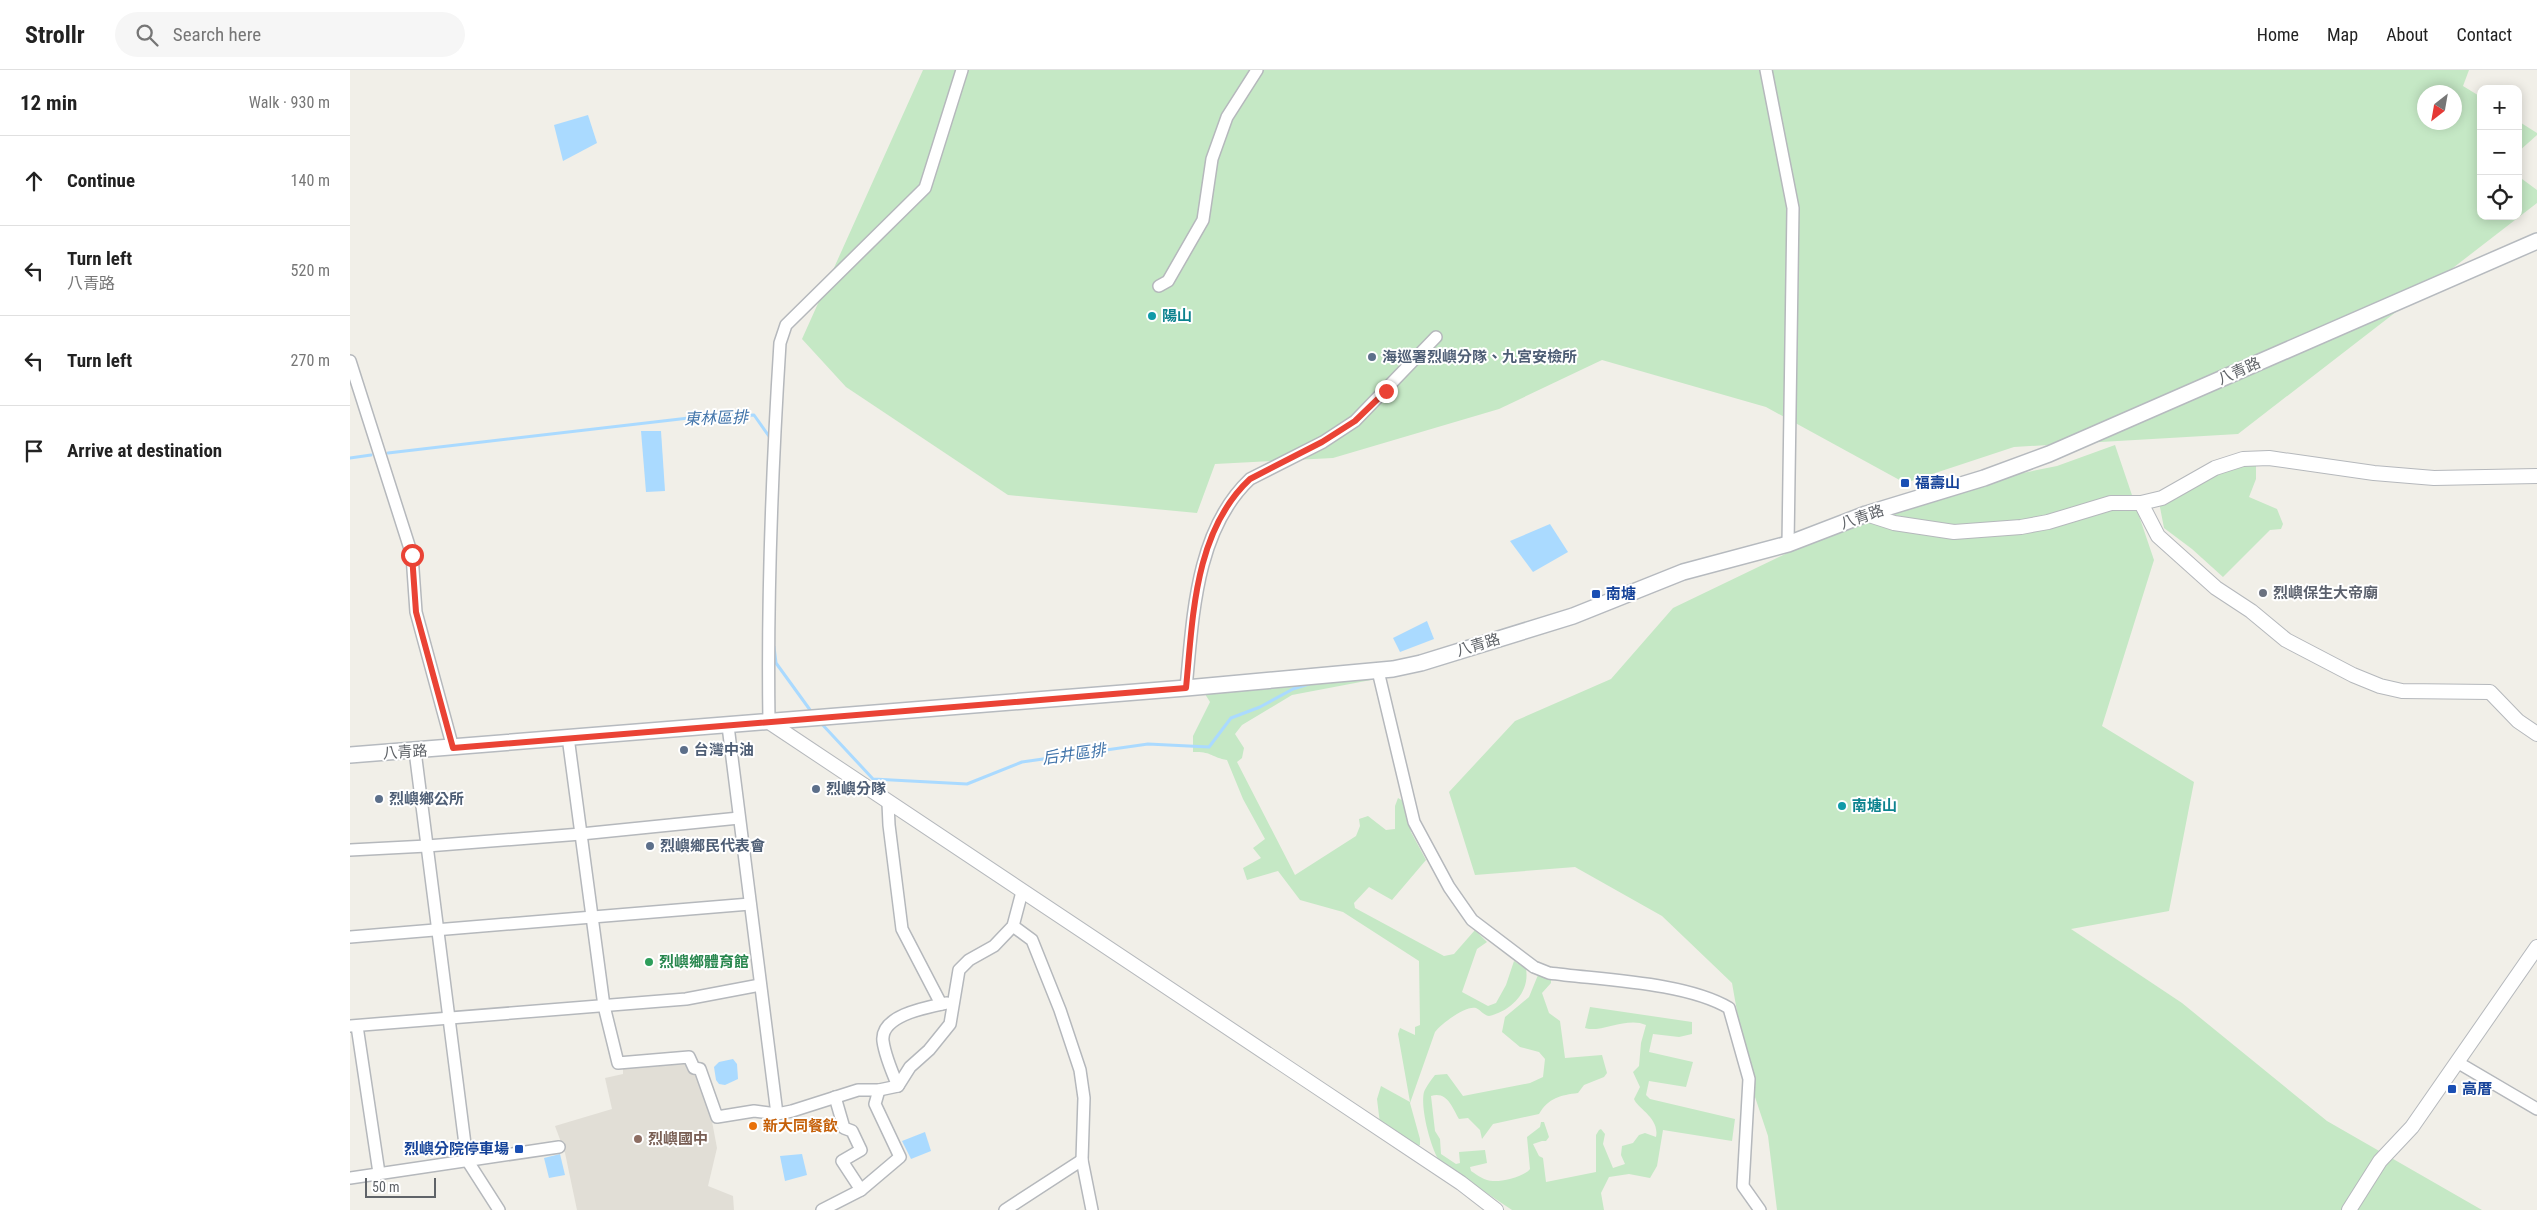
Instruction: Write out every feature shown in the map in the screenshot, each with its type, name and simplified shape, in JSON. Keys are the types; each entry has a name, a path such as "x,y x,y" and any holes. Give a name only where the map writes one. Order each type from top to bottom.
{"main road":[{"name":"八青路","path":"350,755 728,726 1378,671 1440,657 1573,616 1683,572 1788,544 1866,514 1984,478 2049,454 2537,241"}],"street":[{"path":"962,70 925,188 786,325 780,343 772,492 768,642 769,722 1461,1183 1496,1210"},
{"path":"1159,286 1168,281 1203,220 1212,159 1224,126 1257,70"},
{"path":"1766,70 1793,208 1788,544"},
{"path":"1186,688 1196,590 1210,544 1226,511 1241,487 1250,479 1322,442 1355,421 1436,337"},
{"path":"350,361 412,555 416,612 453,748"},
{"path":"1866,514 1894,523 1954,532 2022,527 2048,522 2111,503 2141,503 2162,498 2215,468 2242,459 2269,458 2374,473 2434,478 2537,476"},
{"path":"2141,503 2158,536 2216,588 2251,612 2286,640 2353,675 2402,691 2490,692 2518,721 2537,734"},
{"path":"1378,671 1414,822 1450,887 1472,920 1534,967 1549,973 1685,990 1714,999 1729,1008 1749,1079 1744,1186 1760,1210"},
{"path":"728,726 777,1114"},
{"path":"568,737 604,1006 618,1063 689,1057 694,1068 700,1069 717,1117 754,1111 777,1114 858,1090 879,1090 898,1086 910,1067 929,1050 950,1024 959,970 969,960 994,946 1013,926 1022,892"},
{"path":"415,751 467,1160 499,1210"},
{"path":"888,803 888,825 902,929 941,1004"},
{"path":"350,850 581,834 739,818"},
{"path":"350,937 592,919 750,904"},
{"path":"1013,926 1032,940 1060,1010 1080,1070 1084,1098 1082,1160 1092,1210"},
{"path":"2349,1210 2380,1161 2412,1128 2537,947"},
{"path":"379,1174 353,1026 686,999 760,985"},
{"path":"898,1086 883,1040 886,1028 901,1016 954,1001"},
{"path":"2457,1062 2537,1109"},
{"path":"822,1210 861,1190 900,1157 875,1104 879,1090"},
{"path":"835,1097 844,1128 852,1131 862,1150 842,1161 861,1190"},
{"path":"350,1178 559,1146"},
{"path":"1005,1210 1082,1160"}],"shaded area":[{"name":"烈嶼國中","path":"685,1064 687,1069 697,1072 711,1116 717,1148 708,1186 733,1196 734,1210 577,1210 565,1153 555,1126 612,1109 605,1078 623,1074 623,1068"}],"green space":[{"path":"923,70 2469,70 2463,86 2477,95 2477,220 2515,220 2238,434 2014,447 1905,483 1766,407 1602,360 1499,409 1333,458 1215,464 1197,513 1008,495 846,387 802,339"},
{"path":"2522,124 2537,133 2522,148"},
{"path":"2522,179 2537,190 2537,203 2522,215"},
{"path":"2115,445 2154,560 2102,726 2194,782 2169,911 2071,929 2182,1003 2327,1121 2482,1210 1777,1210 1768,1136 1749,1079 1732,983 1662,916 1575,867 1475,875 1449,792 1515,721 1611,679 1673,608 1812,541 1959,486 2057,466"},
{"path":"2240,464 2256,465 2256,479 2249,497 2277,509 2283,524 2281,529 2270,530 2223,577 2192,549 2164,528 2159,502 2216,472"},
{"path":"1369,678 1371,680 1292,695 1242,725 1235,734 1244,748 1242,758 1237,762 1295,875 1356,836 1360,826 1359,819 1368,816 1386,830 1395,829 1395,806 1398,798 1405,802 1411,832 1426,860 1392,900 1369,887 1354,903 1355,908 1444,956 1454,954 1475,930 1487,942 1477,949 1462,992 1488,1006 1496,1003 1506,985 1514,961 1526,969 1525,985 1522,993 1505,1010 1489,1016 1476,1008 1466,1009 1448,1020 1435,1032 1410,1103 1420,1139 1420,1145 1416,1147 1380,1124 1377,1099 1381,1086 1410,1102 1398,1034 1400,1028 1415,1035 1415,1027 1420,1025 1419,961 1343,912 1300,900 1278,871 1247,880 1243,868 1261,858 1253,848 1265,839 1243,799 1227,760 1204,752 1193,752 1193,736 1210,702 1205,694"},
{"path":"1538,975 1551,980 1551,983 1542,993 1549,1013 1560,1021 1565,1058 1602,1055 1607,1073 1604,1077 1584,1085 1578,1093 1561,1096 1546,1104 1539,1114 1493,1124 1482,1139 1480,1130 1468,1118 1459,1119 1445,1098 1437,1095 1431,1096 1435,1131 1440,1139 1441,1154 1456,1164 1460,1163 1459,1152 1485,1150 1487,1163 1470,1167 1471,1171 1481,1178 1490,1181 1502,1181 1513,1178 1530,1169 1527,1137 1540,1127 1541,1122 1544,1122 1549,1137 1546,1141 1533,1144 1539,1156 1543,1158 1546,1182 1596,1172 1596,1135 1601,1129 1605,1134 1603,1144 1613,1168 1625,1164 1621,1155 1622,1146 1633,1143 1639,1135 1645,1133 1656,1137 1655,1124 1634,1099 1640,1087 1633,1072 1639,1066 1641,1043 1646,1025 1632,1022 1596,1029 1585,1028 1590,1007 1692,1022 1692,1034 1679,1037 1653,1034 1649,1052 1693,1062 1686,1087 1649,1081 1646,1095 1650,1099 1735,1119 1732,1141 1663,1130 1657,1166 1650,1178 1629,1174 1609,1177 1601,1193 1604,1210 1512,1210 1440,1162 1430,1138 1423,1099 1424,1092 1435,1075 1447,1074 1463,1096 1530,1083 1543,1077 1545,1059 1539,1052 1520,1047 1502,1032 1505,1017 1529,997"}],"water":[{"path":"588,115 597,143 563,161 554,125"},
{"path":"641,431 661,431 665,491 646,492"},
{"path":"1550,524 1568,552 1533,572 1510,541"},
{"path":"1427,621 1434,639 1400,652 1393,638"},
{"path":"733,1059 737,1064 738,1079 725,1085 719,1084 716,1080 714,1067 719,1062"},
{"path":"925,1132 931,1151 911,1159 902,1141"},
{"path":"560,1154 565,1175 549,1178 544,1158"},
{"path":"802,1154 807,1175 785,1181 780,1156"}],"waterway":[{"name":"東林區排","path":"388,453 706,416 754,415 771,439"},
{"name":"東林區排","path":"350,458 371,455"},
{"name":"東林區排","path":"774,647 776,663 813,714"},
{"name":"后井區排","path":"820,722 873,779 967,784 1022,762 1148,744 1209,747 1231,718 1260,707 1293,689 1309,684"}],"place":[{"name":"陽山","path":"1152,316"},
{"name":"海巡署烈嶼分隊、九宮安檢所","path":"1372,357"},
{"name":"福壽山","path":"1905,483"},
{"name":"烈嶼保生大帝廟","path":"2263,593"},
{"name":"南塘","path":"1596,594"},
{"name":"台灣中油","path":"684,750"},
{"name":"烈嶼分隊","path":"816,789"},
{"name":"烈嶼鄉公所","path":"379,799"},
{"name":"南塘山","path":"1842,806"},
{"name":"烈嶼鄉民代表會","path":"650,846"},
{"name":"烈嶼鄉體育館","path":"649,962"},
{"name":"高厝","path":"2452,1089"},
{"name":"新大同餐飲","path":"753,1126"},
{"name":"烈嶼國中","path":"638,1139"},
{"name":"烈嶼分院停車場","path":"519,1149"}],"route":[{"path":"412,555 416,612 453,748 568,737 728,726 1186,688 1196,590 1210,544 1226,511 1241,487 1250,479 1322,442 1355,421 1386,391"}]}
